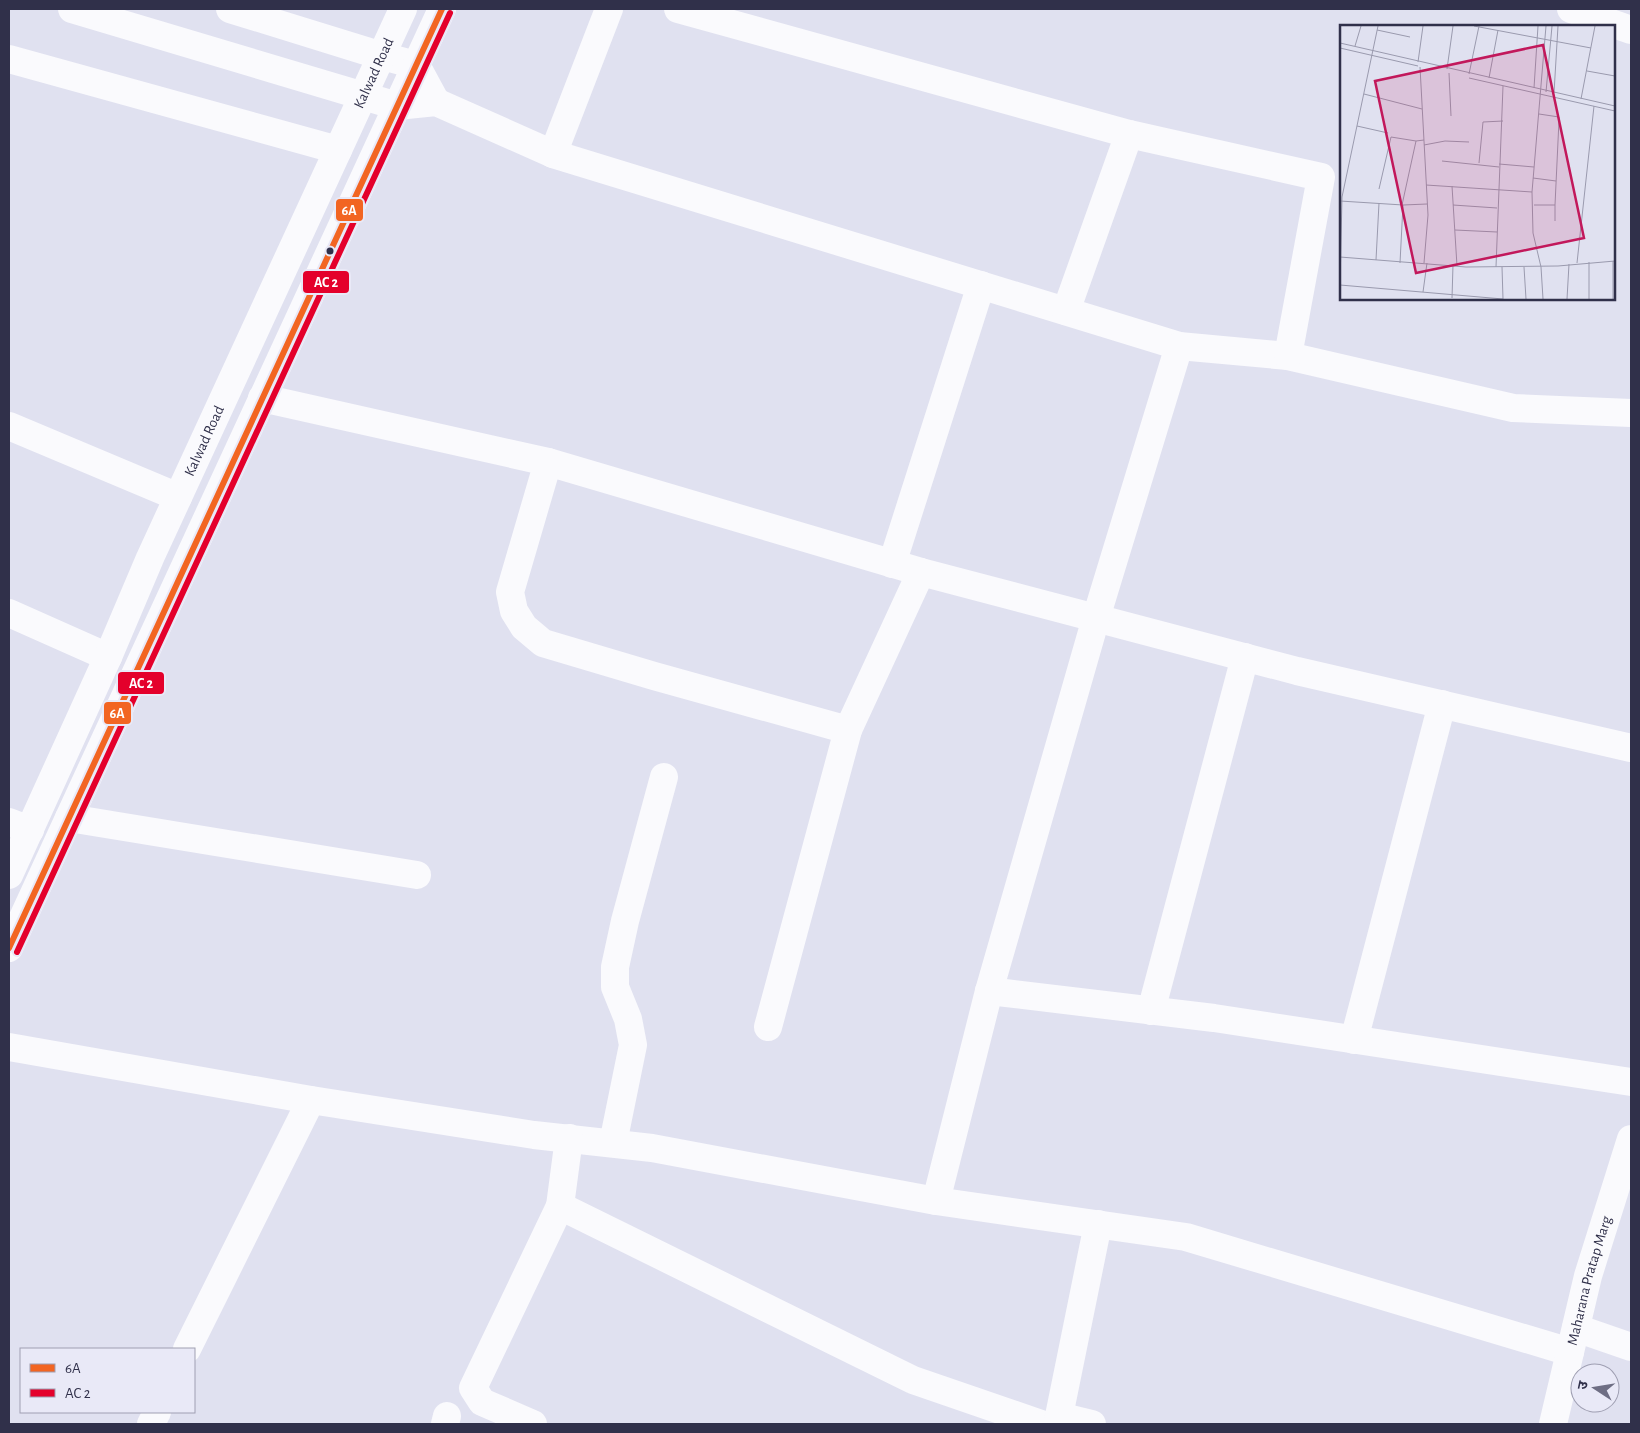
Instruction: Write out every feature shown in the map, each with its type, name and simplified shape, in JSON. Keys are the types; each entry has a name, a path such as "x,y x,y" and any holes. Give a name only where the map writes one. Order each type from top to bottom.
{"street":[{"path":"72,9 397,106 436,102 553,154 1179,346 1288,356 1513,408 1631,413"},
{"path":"230,9 416,65 436,102"},
{"name":"Kalwad Road","path":"9,875 19,826 108,657 150,558 403,9"},
{"path":"9,948 442,9"},
{"path":"553,154 609,9"},
{"path":"678,9 1129,134 1331,179 1288,356"},
{"path":"1571,9 1631,30"},
{"path":"9,58 338,150"},
{"path":"1066,311 1129,134"},
{"path":"892,564 981,285"},
{"path":"936,1201 989,991 1096,618 1179,346"},
{"path":"262,398 548,462 921,572 1297,671 1631,748"},
{"path":"9,426 178,497"},
{"path":"548,462 510,592 514,611 524,627 543,643 848,730"},
{"path":"768,1027 848,730 921,572"},
{"path":"9,613 108,657"},
{"path":"1151,1011 1245,657"},
{"path":"1354,1040 1442,704"},
{"path":"613,1143 632,1045 628,1019 615,987 615,967 625,921 664,777"},
{"path":"69,818 417,874"},
{"path":"989,991 1214,1018 1631,1082"},
{"path":"9,1047 310,1100 534,1134 652,1148 936,1201 1186,1237 1573,1340 1631,1347"},
{"path":"187,1348 310,1100"},
{"path":"533,1424 482,1402 473,1388 560,1206 569,1138"},
{"name":"Maharana Pratap Marg","path":"1553,1424 1588,1276 1631,1139"},
{"path":"560,1206 913,1380 1053,1422 1092,1424"},
{"path":"1053,1422 1098,1224"}],"transit line":[{"name":"6A","path":"9,948 442,9"},
{"path":"17,952 450,13"}]}
